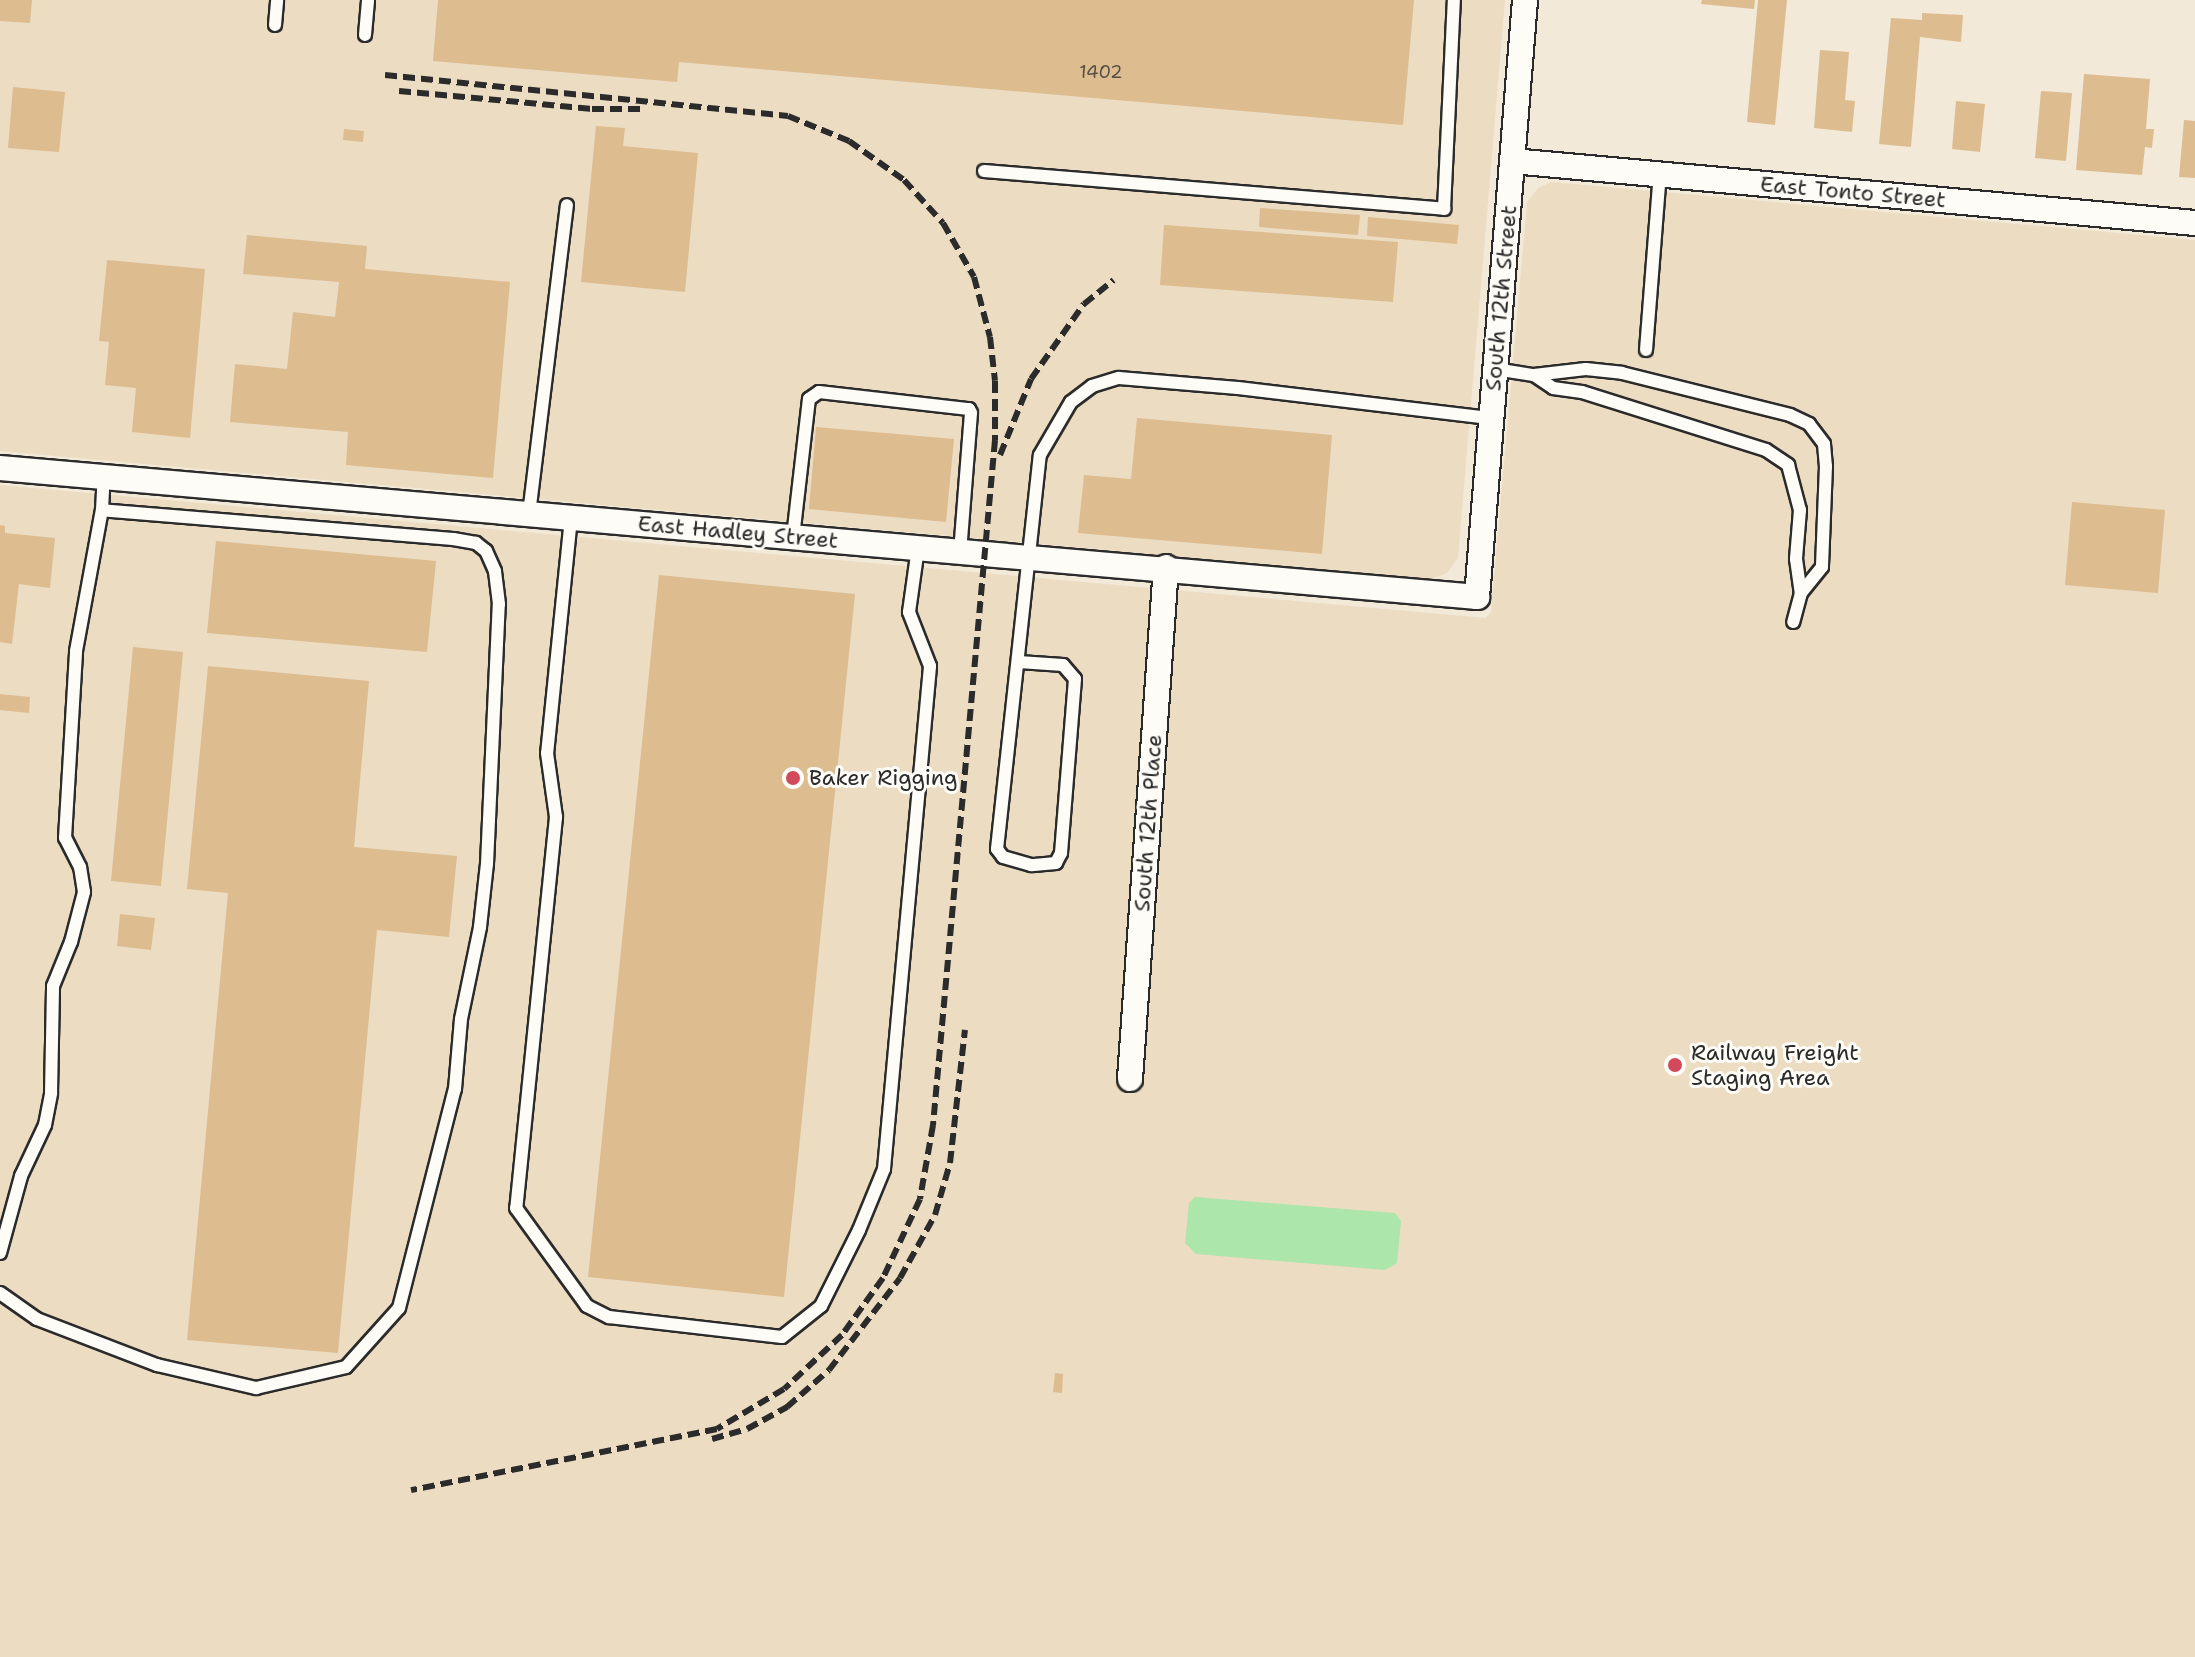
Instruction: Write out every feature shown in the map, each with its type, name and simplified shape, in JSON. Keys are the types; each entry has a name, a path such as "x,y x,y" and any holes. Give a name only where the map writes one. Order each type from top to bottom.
{"street":[{"name":"South 12th Street","path":"1477,597 1525,0"},
{"name":"East Tonto Street","path":"1512,161 2195,223"},
{"name":"East Hadley Street","path":"0,468 960,552 1166,567 1477,597"},
{"name":"South 12th Place","path":"1130,1079 1166,567"}],"lane":[{"path":"275,25 277,0"},
{"path":"365,35 368,0"},
{"path":"984,171 1444,209 1454,0"},
{"path":"1646,350 1660,174"},
{"path":"529,514 567,205"},
{"path":"1495,369 1534,375 1586,369 1622,373 1790,415 1809,424 1824,444 1826,508 1822,567 1801,593 1793,622"},
{"path":"1534,375 1553,388 1582,392 1766,450 1788,465 1800,510 1796,559 1801,593"},
{"path":"1019,662 1063,665 1075,679 1061,853 1056,863 1031,865 1003,857 997,849 1040,455 1071,402 1092,386 1119,378 1238,388 1491,418"},
{"path":"793,537 809,399 819,392 969,409 960,552"},
{"path":"0,1253 21,1176 45,1125 51,1093 53,986 71,942 84,892 80,867 65,838 76,651 102,510 104,477"},
{"path":"0,1293 37,1319 157,1365 256,1388 346,1367 399,1308 455,1089 461,1019 480,927 487,864 499,604 495,571 486,551 476,543 453,539 102,510"},
{"path":"571,518 547,753 556,817 516,1208 587,1306 609,1317 782,1337 821,1306 859,1230 884,1169 930,666 909,612 918,548"}],"shaded area":[{"path":"0,0 1505,0 1458,558 1447,573 1431,579 0,451"},
{"path":"1551,182 2195,240 2195,1657 0,1657 0,485 1486,618 1491,612 1527,202 1538,188"}],"green space":[{"path":"1195,1197 1395,1213 1401,1221 1397,1263 1385,1270 1196,1254 1185,1243 1189,1203"}],"building":[{"path":"0,0 32,0 30,23 0,21"},
{"path":"438,0 1414,0 1403,125 679,62 677,82 433,61"},
{"path":"1702,0 1755,0 1754,9 1701,4"},
{"path":"1758,0 1787,0 1775,125 1747,122"},
{"path":"1922,13 1963,15 1961,42 1920,37 1911,147 1879,144 1891,18 1922,20"},
{"path":"1820,50 1849,52 1845,100 1855,101 1852,132 1814,128"},
{"path":"2084,74 2150,79 2146,129 2154,129 2152,148 2145,147 2142,175 2076,170"},
{"path":"13,87 65,92 59,152 8,148"},
{"path":"2041,91 2072,93 2066,161 2035,158"},
{"path":"1956,101 1985,104 1980,152 1952,149"},
{"path":"2184,120 2195,121 2195,178 2179,177"},
{"path":"596,126 625,128 623,146 698,153 685,292 581,282"},
{"path":"344,129 364,131 363,142 343,140"},
{"path":"1260,208 1360,215 1358,235 1259,227"},
{"path":"1368,217 1459,225 1457,244 1367,236"},
{"path":"1164,225 1398,242 1393,302 1160,285"},
{"path":"247,235 367,246 365,269 510,282 493,478 346,465 348,432 230,422 235,364 287,369 293,312 335,317 339,282 243,274"},
{"path":"107,260 205,269 190,438 132,432 136,388 105,385 109,342 99,341"},
{"path":"1137,418 1332,435 1322,554 1078,533 1084,475 1131,479"},
{"path":"816,427 954,439 946,522 809,509"},
{"path":"2072,502 2165,510 2158,593 2065,585"},
{"path":"0,525 5,526 5,533 55,538 50,588 19,584 12,644 0,642"},
{"path":"216,541 436,561 427,652 207,633"},
{"path":"659,575 855,594 784,1297 588,1277"},
{"path":"133,647 183,652 161,886 111,881"},
{"path":"208,666 369,681 354,847 457,856 449,937 377,930 338,1353 187,1340 228,893 187,889"},
{"path":"0,694 30,697 29,713 0,710"},
{"path":"120,914 155,918 151,950 117,946"},
{"path":"1055,1373 1063,1374 1062,1393 1053,1392"}],"railway":[{"path":"385,75 788,116 849,141 904,180 943,223 974,277 990,337 995,381 995,440 933,1125 920,1199 883,1278 842,1335 784,1389 717,1429 411,1490"},
{"path":"399,91 592,109 644,109"},
{"path":"1000,455 1031,379 1084,304 1114,280"},
{"path":"712,1439 747,1429 787,1407 829,1370 900,1278 935,1215 950,1163 965,1030"}],"place":[{"name":"Baker Rigging","path":"793,778"},
{"name":"Railway Freight Staging Area","path":"1675,1065"}]}
